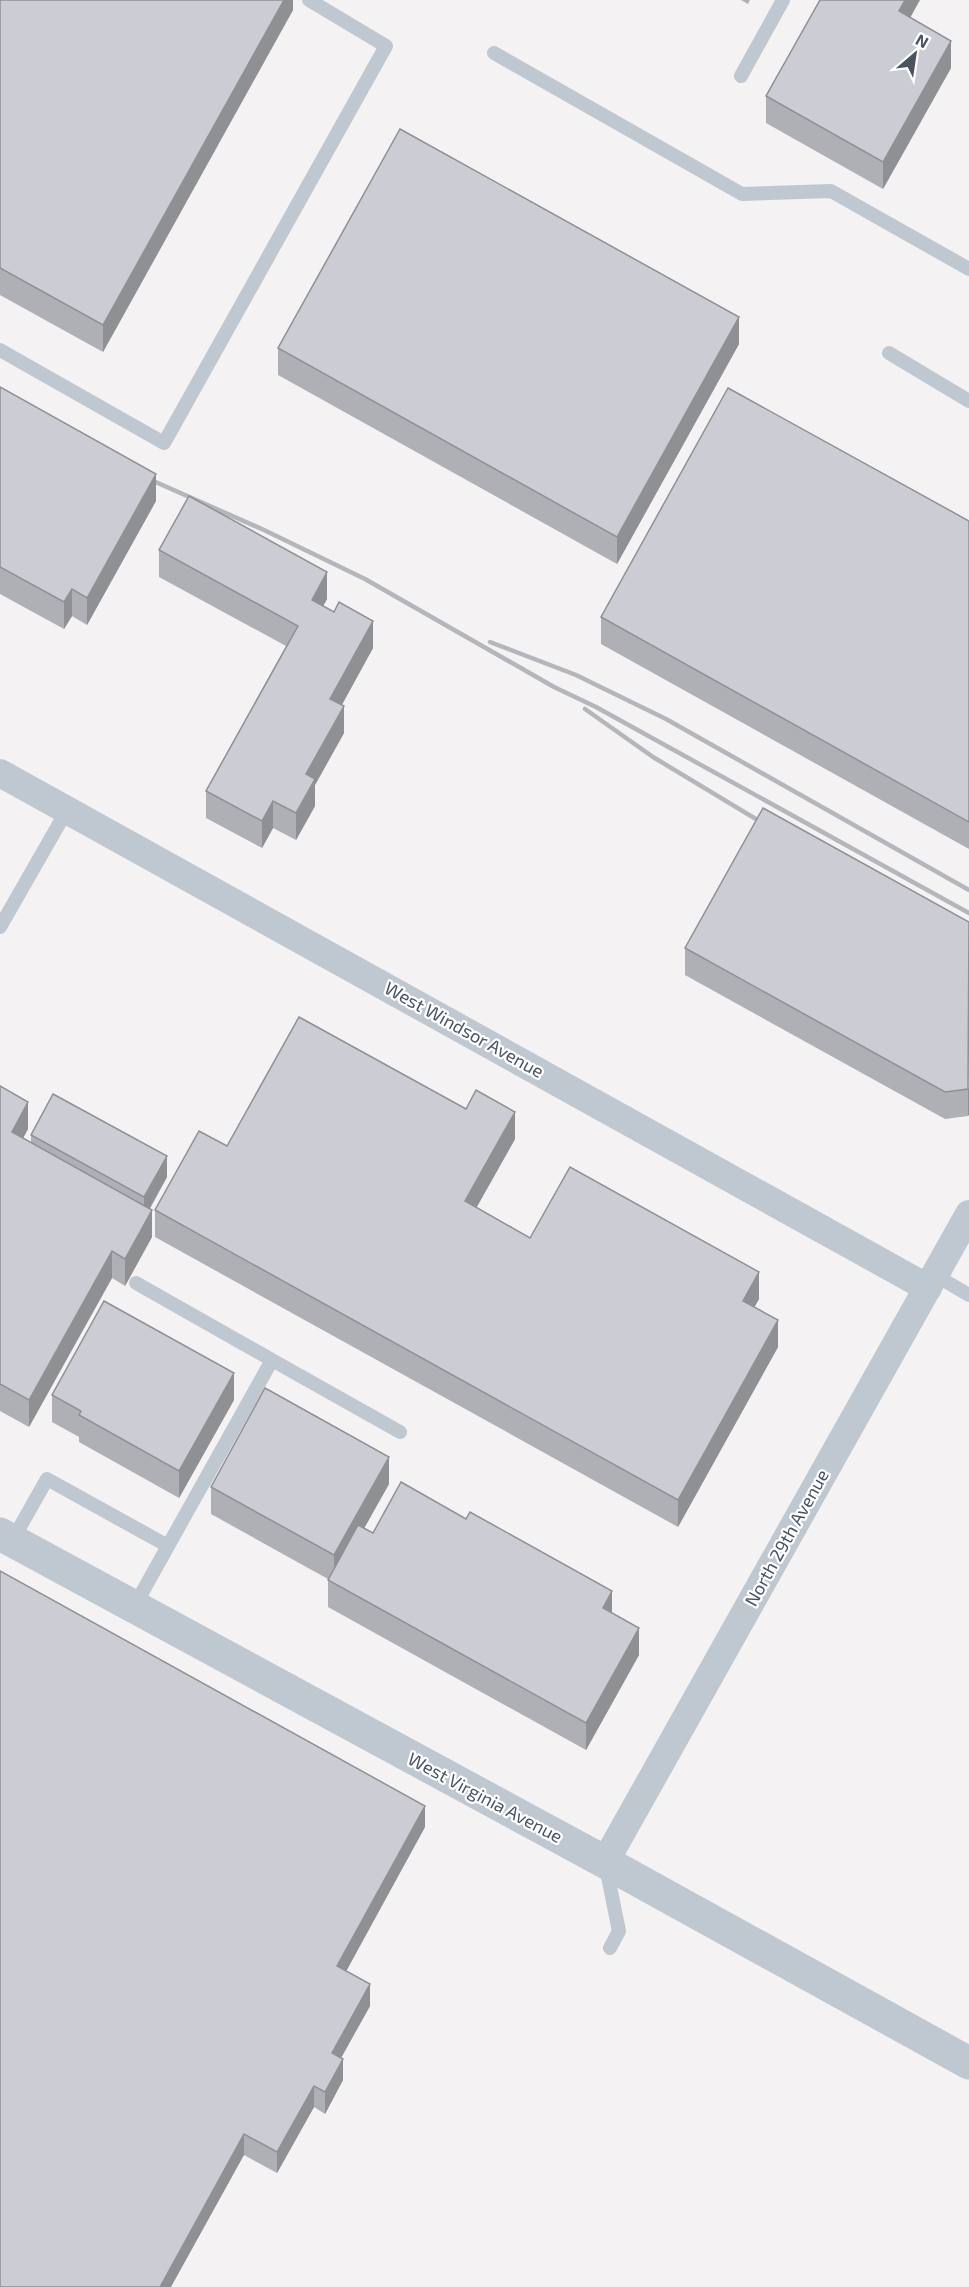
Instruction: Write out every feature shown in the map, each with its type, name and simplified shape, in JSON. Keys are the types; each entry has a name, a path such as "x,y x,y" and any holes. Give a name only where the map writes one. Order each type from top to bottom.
{"street":[{"name":"West Windsor Avenue","path":"0,773 931,1281"},
{"name":"North 29th Avenue","path":"605,1862 969,1214"},
{"name":"West Virginia Avenue","path":"6,1538 605,1862 969,2063"}],"lane":[{"path":"0,350 164,443 386,46 309,0"},
{"path":"741,76 783,0"},
{"path":"494,53 742,194 831,191 969,269"},
{"path":"889,353 969,401"},
{"path":"0,927 67,810"},
{"path":"931,1281 969,1295"},
{"path":"136,1283 399,1432"},
{"path":"134,1608 272,1360"},
{"path":"6,1538 47,1479 168,1546"},
{"path":"605,1862 619,1931 610,1948"}],"building":[{"path":"0,0 284,0 103,325 0,268"},
{"path":"820,0 905,0 899,11 951,41 883,162 766,96"},
{"path":"400,129 739,317 617,537 278,348"},
{"path":"0,387 156,474 87,598 72,589 64,602 0,567"},
{"path":"728,388 969,521 969,822 601,617"},
{"path":"189,496 327,572 312,600 334,612 339,602 373,621 330,699 344,706 306,774 315,779 296,813 273,801 262,821 206,791 298,626 159,550"},
{"path":"763,808 969,922 968,1089 945,1092 685,948"},
{"path":"299,1017 466,1109 476,1090 515,1112 465,1201 530,1238 570,1167 759,1272 743,1301 778,1320 678,1500 155,1210 199,1131 227,1146"},
{"path":"0,1086 28,1102 12,1132 152,1210 125,1259 112,1251 29,1400 0,1384"},
{"path":"53,1094 167,1156 144,1197 31,1135"},
{"path":"104,1301 234,1373 179,1471 79,1415 81,1411 52,1395"},
{"path":"265,1388 389,1457 334,1555 211,1487"},
{"path":"401,1482 466,1519 470,1512 612,1591 603,1608 639,1628 586,1723 328,1580 358,1525 373,1533"},
{"path":"0,1571 425,1806 337,1966 370,1984 332,2053 343,2059 325,2092 314,2086 277,2152 244,2134 160,2287 0,2287"}],"railway":[{"path":"142,476 264,530 365,579 554,687 596,707 969,913"},
{"path":"490,642 576,675 666,719 969,890"},
{"path":"585,709 653,757 771,828"}]}
